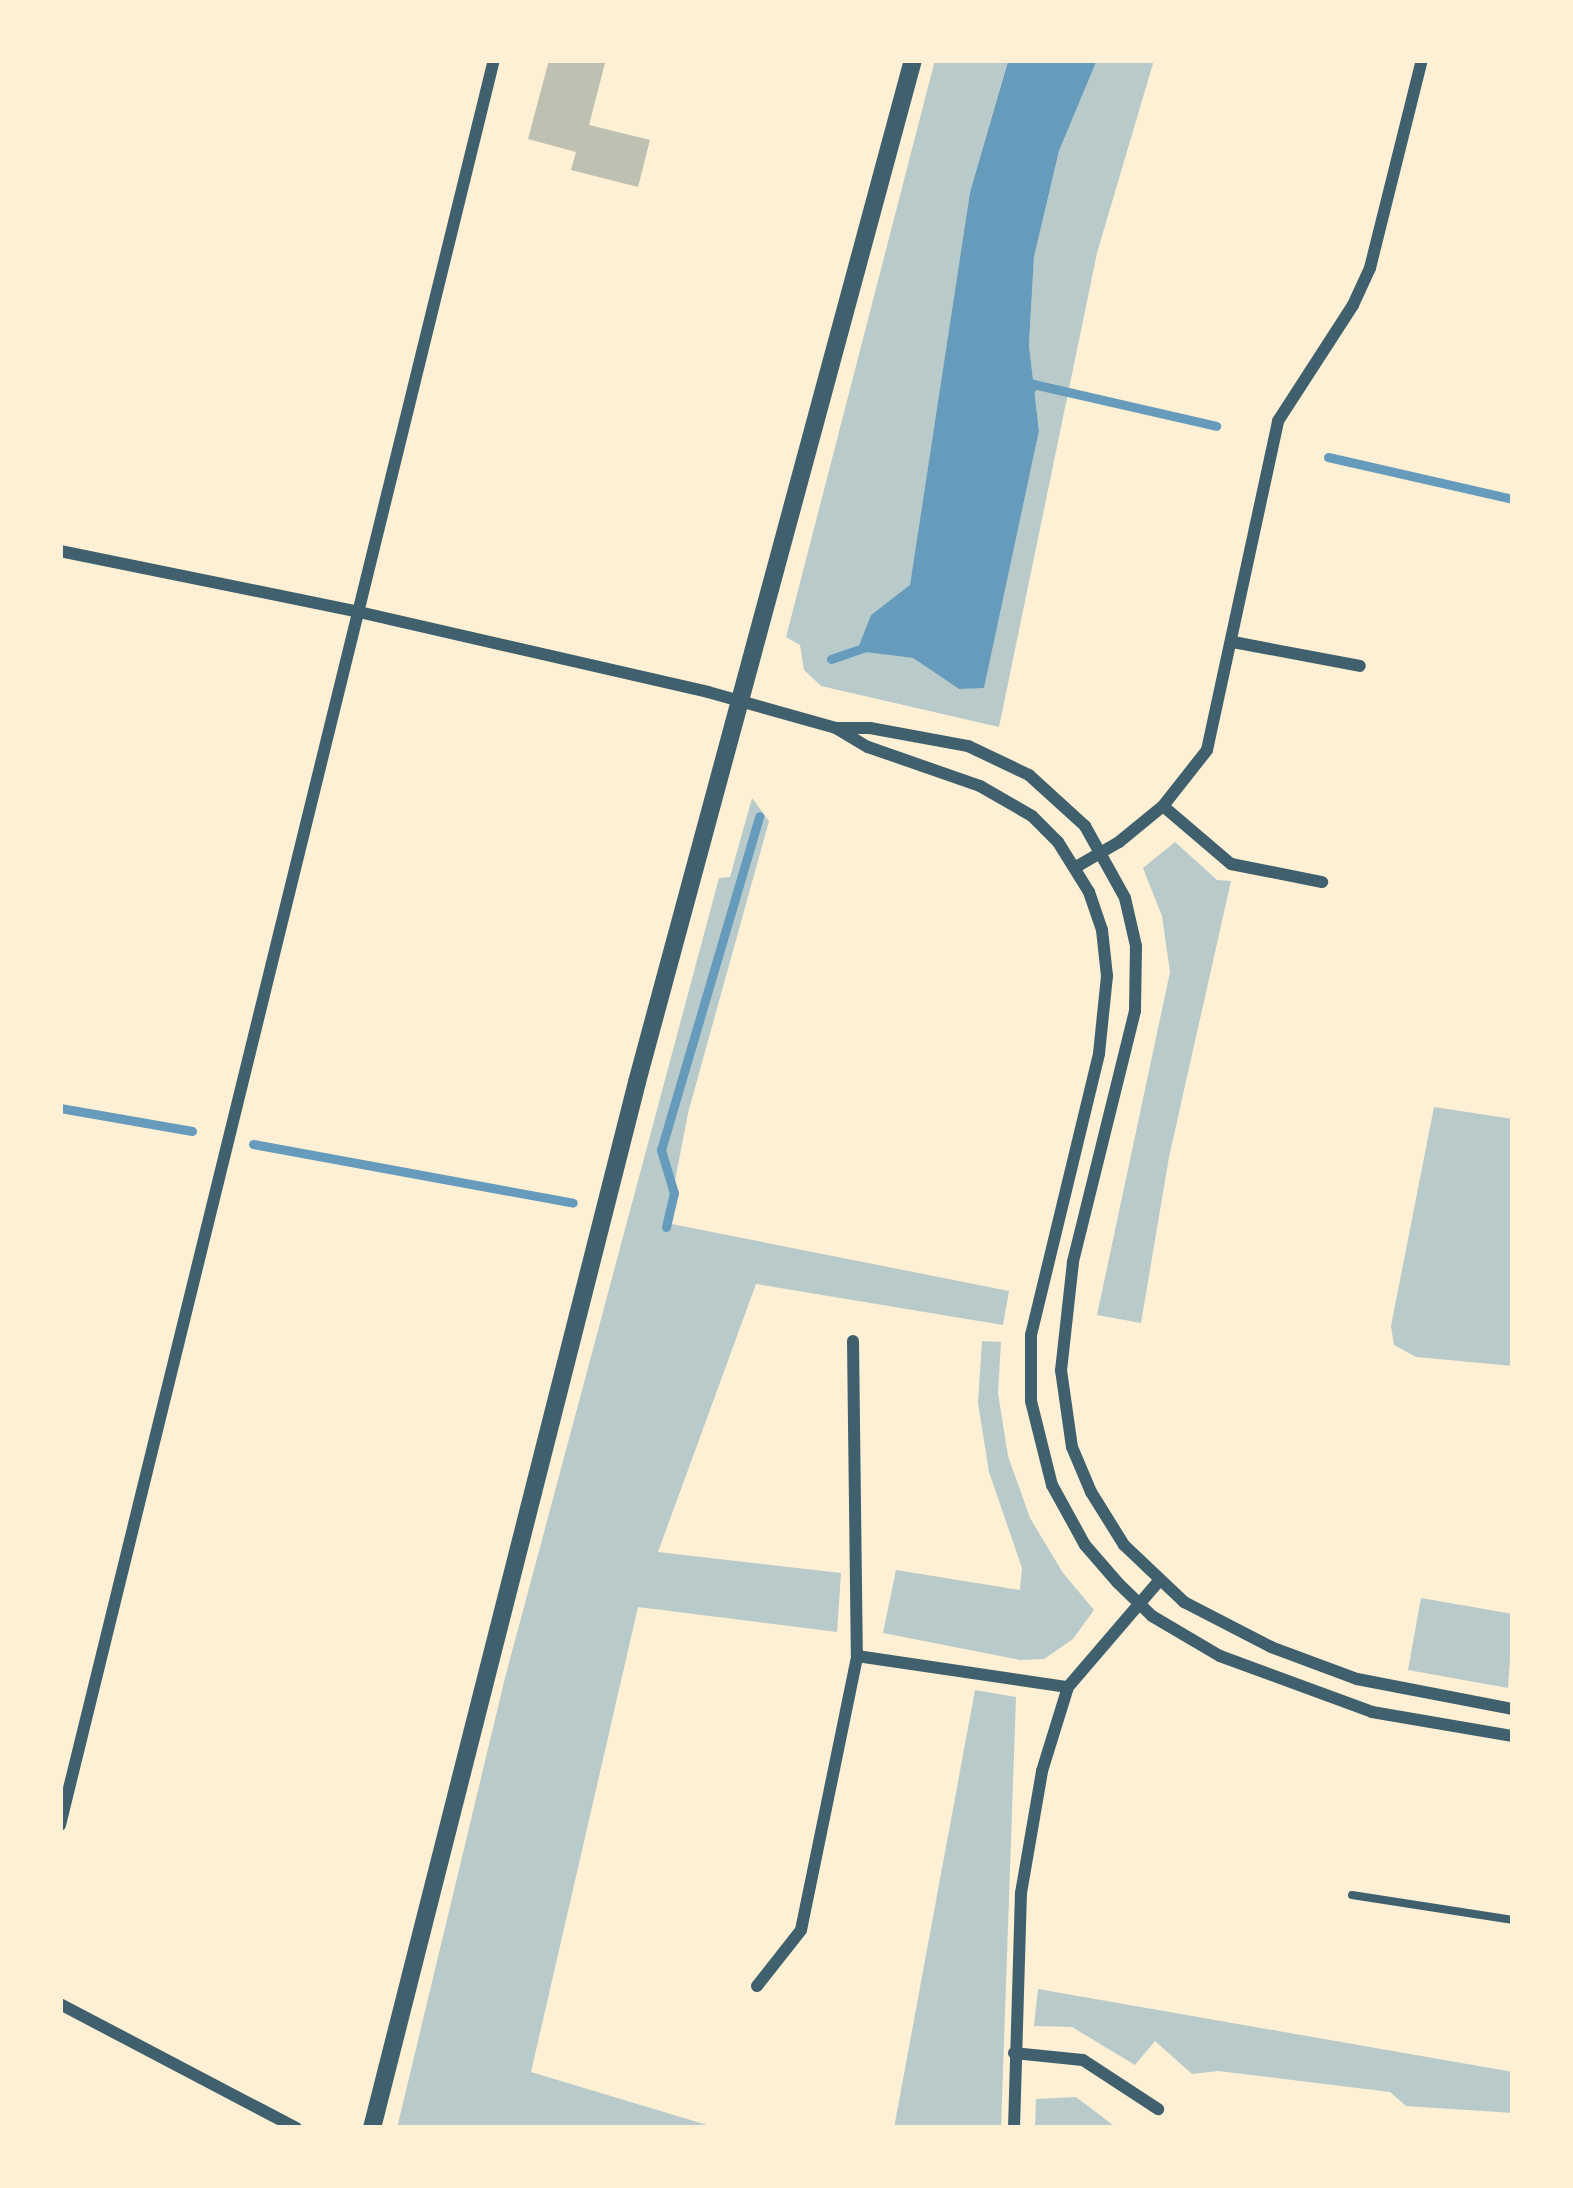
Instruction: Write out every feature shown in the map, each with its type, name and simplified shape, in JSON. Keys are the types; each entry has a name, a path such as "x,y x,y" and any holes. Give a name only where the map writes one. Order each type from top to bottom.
{"street":[{"path":"60,1825 494,60"},
{"path":"372,2128 739,701 913,60"},
{"path":"1076,867 1163,806 1207,751 1278,422 1353,305 1370,268 1422,60"},
{"path":"60,551 359,612 836,728 868,747 937,767 998,794 1045,828 1076,867 1102,931 1106,999 1099,1054 1036,1299 1029,1361 1031,1401 1052,1485 1098,1563 1138,1604 1220,1656 1306,1691 1419,1723 1513,1736"},
{"path":"1232,642 1360,666"},
{"path":"836,728 870,728 987,753 1050,790 1102,852 1134,924 1136,1011 1073,1262 1062,1385 1072,1447 1091,1492 1124,1545 1158,1582 1237,1633 1309,1662 1427,1696 1513,1708"},
{"path":"1163,806 1231,864 1322,882"},
{"path":"757,1987 801,1930 857,1656 853,1341"},
{"path":"1014,2128 1021,1893 1042,1771 1068,1688 1158,1582"},
{"path":"857,1656 1068,1688"},
{"path":"60,2004 296,2128"},
{"path":"1014,2053 1083,2060 1158,2109"}],"lane":[{"path":"1352,1895 1513,1919"}],"shaded area":[{"path":"935,60 1008,60 970,192 910,586 871,615 858,651 913,658 959,689 984,687 1039,431 1029,345 1034,257 1059,151 1097,60 1154,60 1097,253 999,727 821,686 804,670 800,645 786,637"},
{"path":"752,798 769,821 688,1113 667,1223 1009,1291 1003,1325 756,1284 658,1552 841,1573 837,1632 638,1607 531,2072 717,2128 397,2128 505,1678 719,878 730,877"},
{"path":"1175,842 1217,880 1231,881 1169,1157 1141,1323 1097,1315 1170,972 1162,916 1143,868"},
{"path":"1434,1107 1513,1119 1513,1366 1416,1357 1394,1345 1391,1326"},
{"path":"982,1341 1001,1342 998,1393 1008,1456 1030,1518 1063,1573 1094,1610 1073,1639 1044,1659 1020,1660 883,1633 896,1570 1020,1590 1022,1568 989,1472 978,1403"},
{"path":"1421,1598 1513,1614 1508,1688 1408,1670"},
{"path":"975,1690 1016,1697 1001,2128 894,2128"},
{"path":"1038,1989 1513,2072 1513,2113 1406,2106 1390,2092 1218,2071 1192,2074 1155,2041 1135,2065 1072,2027 1034,2026"},
{"path":"1076,2097 1117,2128 1035,2128 1036,2099"}],"water":[{"path":"1097,60 1059,151 1034,257 1029,345 1039,431 984,688 959,689 913,658 857,651 871,615 910,585 970,192 1008,61"}],"building":[{"path":"549,60 605,63 589,125 650,140 638,187 571,170 576,152 528,139"}],"waterway":[{"path":"1029,393 1033,384 1216,426"},
{"path":"1328,457 1513,499"},
{"path":"831,659 865,647"},
{"path":"666,1227 674,1193 661,1150 759,816"},
{"path":"60,1108 192,1131"},
{"path":"253,1144 573,1203"}]}
